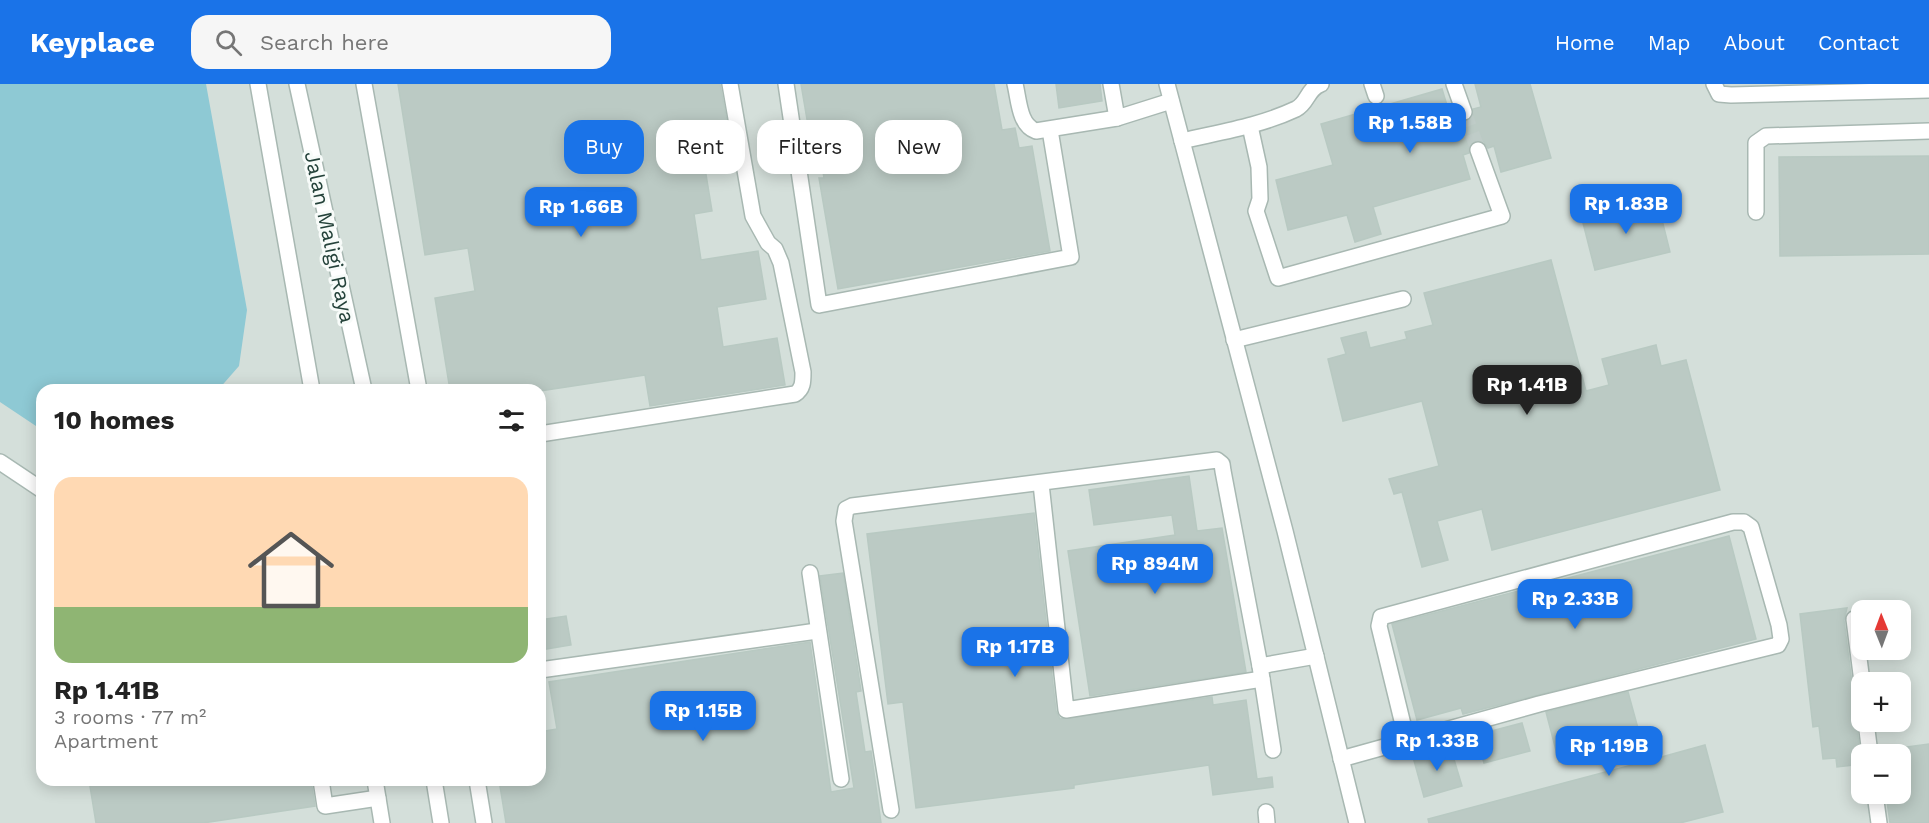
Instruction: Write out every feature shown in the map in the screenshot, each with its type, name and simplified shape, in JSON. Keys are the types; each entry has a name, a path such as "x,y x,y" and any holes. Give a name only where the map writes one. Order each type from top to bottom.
{"lane":[{"name":"Jalan Maligi Raya","path":"258,84 311,384"},
{"name":"Jalan Maligi Raya","path":"297,84 363,384"},
{"path":"364,84 418,384"},
{"path":"546,434 784,396 800,391 803,372 781,263 776,249 768,243 753,216 730,84"},
{"path":"786,84 819,305 1071,257 1050,130"},
{"path":"1015,84 1024,122 1028,128 1036,131 1118,118 1171,101"},
{"path":"1111,84 1118,118"},
{"path":"1167,84 1316,656 1357,823"},
{"path":"1182,141 1250,126 1298,108 1305,102 1309,92 1322,84"},
{"path":"1454,84 1464,112"},
{"path":"1714,84 1719,94 1731,95 1929,90"},
{"path":"1250,126 1259,167 1260,199 1256,211 1278,278 1502,216 1478,150"},
{"path":"1756,212 1756,143 1766,136 1929,131"},
{"path":"1234,340 1403,299"},
{"path":"891,810 844,521 846,509 1209,460 1222,464 1261,672 1273,750"},
{"path":"0,462 36,486"},
{"path":"1041,484 1066,710 1261,672 1316,656"},
{"path":"1341,759 1407,741 1539,704 1778,645 1781,639 1779,625 1751,527 1744,522 1733,522 1381,617 1379,626 1407,741"},
{"path":"810,573 841,779"},
{"path":"546,669 817,631"},
{"path":"322,786 325,806 378,798"},
{"path":"376,786 382,823"},
{"path":"435,786 441,823"},
{"path":"478,786 483,823"},
{"path":"1876,804 1879,823"}],"shaded area":[{"path":"0,84 1929,84 1929,823 0,823"}],"water":[{"path":"0,84 206,84 247,310 239,366 223,384 36,384 36,426 0,402"}],"building":[{"path":"398,84 720,84 727,120 656,120 656,174 706,174 712,211 694,214 701,260 758,251 766,299 717,307 723,347 777,338 785,385 650,406 645,375 546,390 546,384 449,384 435,298 475,291 468,248 425,255"},
{"path":"801,84 994,84 1002,130 1015,128 1019,148 1032,146 1050,251 838,289 819,178 824,178 823,174 863,174 863,120 807,120"},
{"path":"1056,84 1100,84 1102,101 1059,108"},
{"path":"1475,84 1530,84 1551,158 1501,172 1494,146 1488,148 1484,142 1475,141 1470,144 1469,153 1463,155 1470,179 1373,207 1381,234 1355,242 1347,215 1288,230 1276,180 1333,165 1321,124 1442,89 1450,115 1454,114 1458,120 1467,121 1472,118 1473,109 1481,107"},
{"path":"1929,156 1929,254 1780,256 1779,157"},
{"path":"1657,200 1670,252 1595,270 1582,219"},
{"path":"1551,260 1586,391 1609,385 1602,359 1656,345 1661,366 1686,360 1720,490 1492,550 1482,509 1437,521 1448,560 1422,567 1402,492 1394,494 1389,479 1439,466 1422,401 1343,421 1328,359 1346,354 1341,338 1366,332 1370,348 1407,339 1405,332 1433,325 1424,293"},
{"path":"1189,476 1197,531 1222,528 1246,672 1090,696 1068,551 1175,535 1172,515 1094,525 1089,490"},
{"path":"1034,513 1056,711 1060,719 1212,697 1213,705 1246,700 1257,779 1272,777 1273,787 1213,795 1209,765 1074,785 1074,788 916,808 903,702 888,704 867,534"},
{"path":"1729,536 1756,639 1463,714 1461,708 1417,720 1392,624"},
{"path":"843,573 861,691 856,692 865,752 871,751 881,823 506,823 500,786 546,786 546,731 557,729 549,682 810,642 831,792 854,788 820,576"},
{"path":"1847,608 1844,620 1851,675 1851,732 1857,732 1859,744 1851,744 1851,765 1837,767 1836,758 1823,759 1819,726 1813,727 1800,614"},
{"path":"566,616 571,645 546,649 546,619"},
{"path":"1628,692 1647,761 1705,745 1723,812 1680,823 1429,823 1428,819 1632,765 1627,745 1559,762 1546,712"},
{"path":"1522,723 1530,751 1484,763 1476,735"},
{"path":"1929,744 1929,823 1890,823 1887,804 1911,804 1911,746"},
{"path":"1450,746 1462,786 1424,797 1413,757"},
{"path":"90,786 312,786 315,806 203,823 96,823"}],"tunnel":[{"path":"1464,112 1478,150"}]}
